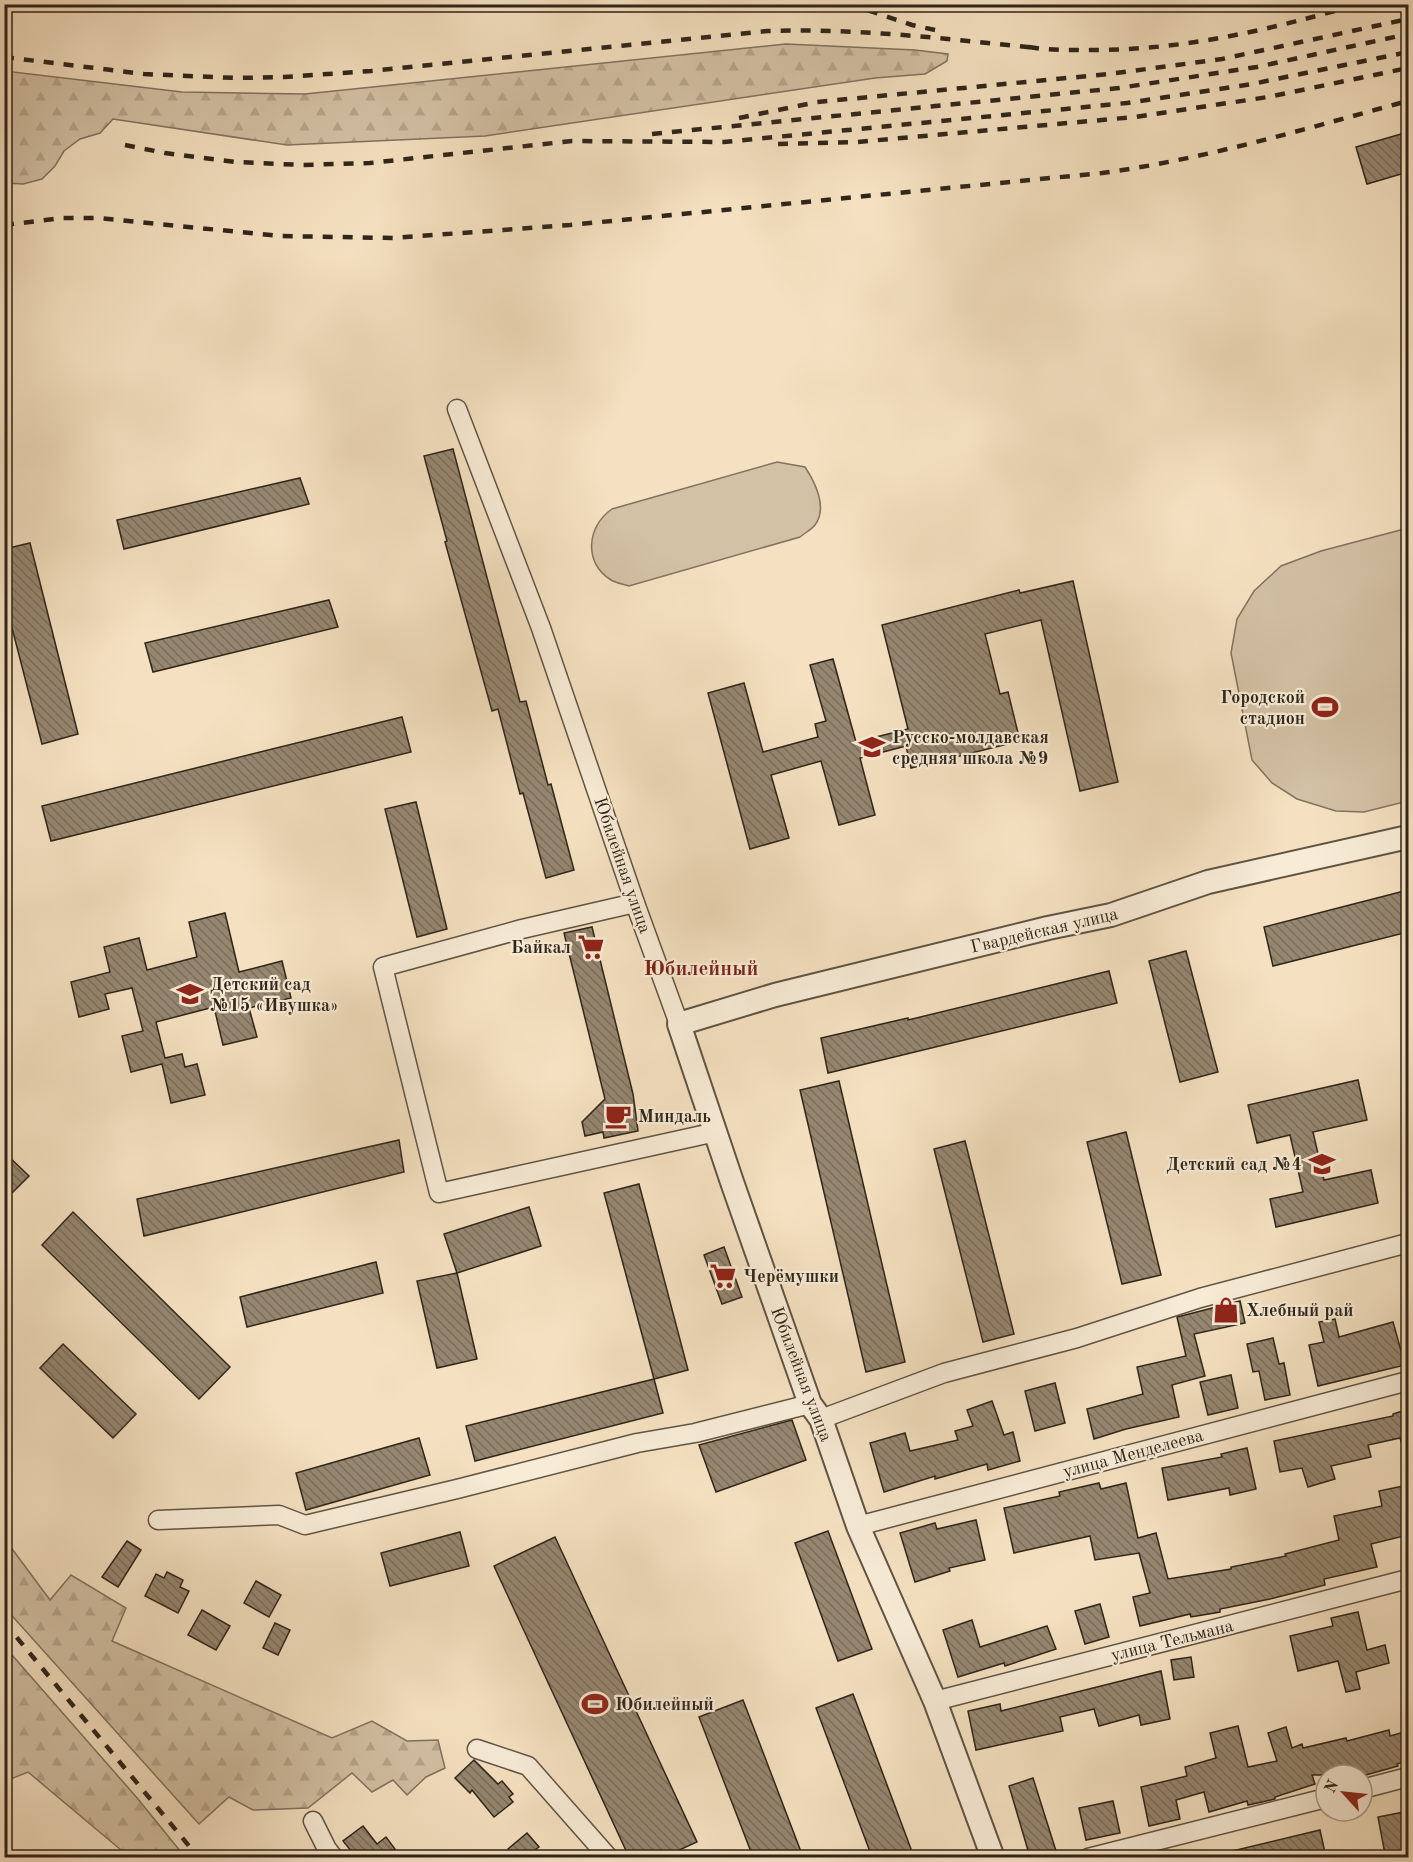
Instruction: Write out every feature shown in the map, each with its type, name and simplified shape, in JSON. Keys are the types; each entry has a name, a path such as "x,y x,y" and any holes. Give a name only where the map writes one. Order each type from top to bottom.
{"street":[{"name":"Юбилейная улица","path":"457,409 541,628 635,903 815,1412 858,1526 935,1701 993,1857"},
{"name":"Гвардейская улица","path":"679,1023 775,995 1048,928 1111,915 1208,882 1408,837"},
{"path":"635,903 522,929 383,967 439,1193 716,1131"},
{"path":"158,1520 279,1515 305,1524 457,1490 637,1443 815,1412 944,1373 1077,1338 1200,1298 1408,1243"},
{"name":"улица Менделеева","path":"858,1526 1408,1381"},
{"name":"улица Тельмана","path":"935,1701 1408,1579"},
{"path":"477,1749 528,1766 609,1857"},
{"path":"1374,1786 1408,1777"},
{"path":"1088,1857 1314,1801"},
{"path":"314,1821 327,1849 334,1857"}],"green space":[{"path":"786,44 915,50 948,54 947,61 925,74 875,78 485,136 287,145 113,119 100,133 80,139 64,151 55,166 42,179 23,184 5,183 5,71 182,92 305,94"},
{"path":"777,462 805,467 819,495 819,518 814,526 800,537 629,586 611,580 596,564 592,555 593,534 597,525 612,509"},
{"name":"Городской стадион","path":"1408,528 1408,801 1364,812 1336,811 1297,799 1272,783 1252,760 1231,653 1237,619 1254,591 1281,566 1321,551"},
{"path":"4,1538 50,1600 71,1575 126,1608 112,1641 332,1738 372,1721 407,1741 438,1740 445,1768 426,1777 407,1795 393,1780 372,1792 352,1773 308,1808 253,1810 229,1797 199,1824 5,1608"},
{"path":"5,1647 138,1799 185,1857 127,1857 28,1772 8,1780 5,1788"}],"building":[{"path":"1408,132 1408,172 1367,184 1356,147"},
{"path":"453,449 520,702 526,701 574,870 546,878 523,793 520,794 498,709 492,711 445,542 447,541 424,456"},
{"path":"300,478 309,504 124,549 117,520"},
{"path":"30,543 78,734 42,744 4,597 4,549"},
{"path":"1073,581 1118,782 1080,791 1041,620 985,634 1000,694 1008,692 1020,741 911,768 906,746 860,758 875,815 839,825 821,761 771,775 789,838 750,849 708,693 744,683 763,752 818,737 815,724 826,721 810,665 833,659 856,742 908,729 882,625 1019,590 1020,593"},
{"path":"329,600 338,627 153,672 145,643"},
{"path":"402,717 411,752 51,841 42,806"},
{"path":"416,802 447,929 417,937 385,809"},
{"path":"1408,890 1408,932 1273,966 1264,927"},
{"path":"225,913 239,972 282,961 291,998 249,1008 257,1037 223,1045 214,1007 156,1022 165,1058 182,1054 185,1067 197,1064 205,1095 171,1103 162,1064 131,1072 122,1036 143,1031 132,988 105,994 109,1009 79,1017 71,982 110,972 104,947 139,938 147,970 197,957 189,922"},
{"path":"592,927 633,1094 638,1131 604,1138 603,1132 585,1136 582,1122 605,1099 564,933"},
{"path":"1186,951 1218,1072 1180,1082 1149,961"},
{"path":"1109,971 1117,1003 828,1073 821,1038 908,1018 908,1020"},
{"path":"1358,1080 1367,1120 1313,1132 1324,1180 1371,1170 1378,1203 1276,1227 1270,1199 1303,1192 1290,1135 1257,1143 1248,1105"},
{"path":"839,1081 905,1362 866,1372 800,1090"},
{"path":"1126,1132 1161,1275 1122,1284 1087,1142"},
{"path":"399,1140 404,1172 144,1236 137,1199"},
{"path":"965,1141 1014,1334 983,1342 934,1149"},
{"path":"4,1152 29,1176 4,1201"},
{"path":"639,1184 688,1370 654,1379 604,1193"},
{"path":"529,1207 541,1246 457,1273 444,1234"},
{"path":"73,1212 230,1367 199,1399 42,1245"},
{"name":"Черёмушки","path":"724,1247 742,1297 722,1304 704,1255"},
{"path":"376,1262 383,1293 247,1327 240,1297"},
{"path":"457,1273 477,1359 437,1368 417,1281"},
{"path":"1240,1301 1245,1323 1194,1334 1205,1376 1172,1385 1179,1417 1094,1439 1087,1409 1143,1394 1137,1367 1186,1356 1177,1317"},
{"path":"1335,1319 1339,1337 1393,1322 1405,1365 1318,1386 1309,1345 1324,1342 1319,1322"},
{"path":"1273,1338 1279,1364 1284,1363 1290,1395 1265,1400 1259,1371 1253,1372 1247,1344"},
{"path":"63,1344 136,1414 113,1438 40,1368"},
{"path":"1231,1375 1238,1408 1208,1415 1200,1382"},
{"path":"654,1379 663,1413 475,1461 466,1426"},
{"path":"1055,1383 1065,1423 1035,1431 1025,1391"},
{"path":"992,1401 1004,1435 1013,1432 1020,1461 988,1470 987,1464 935,1479 935,1476 884,1492 870,1443 905,1433 910,1451 958,1440 955,1431 973,1426 967,1410"},
{"path":"1408,1409 1408,1453 1405,1454 1400,1438 1368,1445 1371,1457 1331,1466 1335,1479 1308,1487 1302,1468 1280,1472 1274,1441 1393,1416 1393,1414"},
{"path":"792,1420 806,1460 716,1492 699,1445"},
{"path":"419,1438 430,1475 306,1510 296,1473"},
{"path":"1247,1448 1256,1489 1230,1495 1229,1488 1168,1500 1162,1468 1222,1457 1221,1454"},
{"path":"1099,1483 1101,1489 1126,1483 1138,1538 1156,1533 1168,1579 1231,1569 1231,1567 1286,1556 1285,1554 1339,1540 1334,1516 1382,1506 1379,1491 1408,1485 1408,1535 1371,1544 1377,1567 1324,1579 1325,1585 1220,1609 1220,1612 1191,1617 1190,1614 1140,1626 1133,1597 1150,1593 1139,1553 1095,1560 1090,1536 1014,1553 1004,1508 1060,1496 1059,1492"},
{"path":"976,1520 985,1560 949,1568 950,1571 915,1582 900,1533 935,1523 937,1529"},
{"path":"828,1531 872,1649 838,1661 795,1543"},
{"path":"460,1532 469,1566 390,1586 381,1553"},
{"name":"Юбилейный","path":"555,1537 697,1842 664,1857 629,1857 494,1566"},
{"path":"127,1541 141,1550 118,1587 102,1577"},
{"path":"167,1572 183,1580 180,1587 189,1591 178,1613 145,1596 156,1574 164,1578"},
{"path":"256,1581 281,1595 269,1617 244,1603"},
{"path":"1100,1604 1109,1637 1085,1644 1075,1611"},
{"path":"202,1610 230,1626 216,1650 188,1635"},
{"path":"1358,1612 1367,1650 1385,1645 1389,1663 1356,1672 1360,1689 1346,1692 1338,1661 1298,1671 1290,1636 1333,1626 1331,1618"},
{"path":"972,1620 980,1647 1047,1626 1056,1649 1005,1666 1004,1663 958,1677 943,1630"},
{"path":"275,1623 290,1630 278,1655 263,1648"},
{"path":"1191,1657 1194,1677 1174,1680 1171,1660"},
{"path":"1161,1671 1170,1719 1141,1725 1139,1715 1099,1726 1094,1709 1060,1717 1063,1731 976,1750 968,1711 1000,1704 1001,1711"},
{"path":"853,1694 914,1857 872,1857 816,1708"},
{"path":"743,1700 803,1857 753,1857 699,1717"},
{"path":"1238,1726 1248,1767 1277,1761 1268,1733 1286,1727 1292,1748 1302,1744 1303,1748 1346,1738 1347,1741 1389,1730 1390,1736 1408,1731 1408,1761 1374,1773 1374,1763 1314,1763 1314,1775 1312,1775 1314,1784 1275,1797 1275,1799 1248,1805 1247,1801 1209,1812 1204,1792 1176,1800 1180,1819 1149,1826 1141,1787 1187,1776 1185,1767 1216,1758 1210,1733"},
{"path":"474,1760 498,1784 502,1781 513,1794 509,1797 513,1802 494,1817 472,1790 470,1793 455,1778"},
{"path":"1033,1778 1056,1851 1030,1857 1009,1786"},
{"path":"1113,1801 1120,1833 1086,1840 1079,1808"},
{"path":"1404,1812 1408,1849 1385,1854 1378,1817"},
{"path":"363,1826 377,1844 386,1837 395,1849 386,1856 388,1857 356,1857 343,1841"},
{"path":"1320,1830 1326,1857 1229,1857 1228,1852"},
{"path":"527,1833 539,1847 526,1857 515,1857 508,1849"}],"railway":[{"path":"849,4 912,25 944,32"},
{"path":"1029,47 1055,50 1132,49 1198,42 1295,22 1360,4"},
{"path":"739,118 817,102 1109,74 1222,59 1408,19"},
{"path":"4,57 144,74 236,78 371,71 767,31 869,33 1037,48"},
{"path":"652,134 1119,88 1257,67 1408,34"},
{"path":"125,145 165,153 236,162 302,165 370,163 572,141 724,142 1127,103 1252,84 1408,52"},
{"path":"778,144 857,142 1135,117 1268,97 1408,68"},
{"path":"4,225 63,218 98,218 280,236 393,238 570,225 1102,173 1180,160 1408,101"},
{"path":"4,1622 199,1858"}],"place":[{"name":"Городской стадион","path":"1325,707"},
{"name":"Русско-молдавская средняя школа №9","path":"872,747"},
{"name":"Байкал","path":"591,947"},
{"name":"Детский сад №15 «Ивушка»","path":"190,994"},
{"name":"Миндаль","path":"618,1116"},
{"name":"Детский сад №4","path":"1322,1164"},
{"name":"Черёмушки","path":"723,1276"},
{"name":"Хлебный рай","path":"1226,1310"},
{"name":"Юбилейный","path":"595,1704"}],"district":[{"name":"Юбилейный","path":"701,968"}]}
